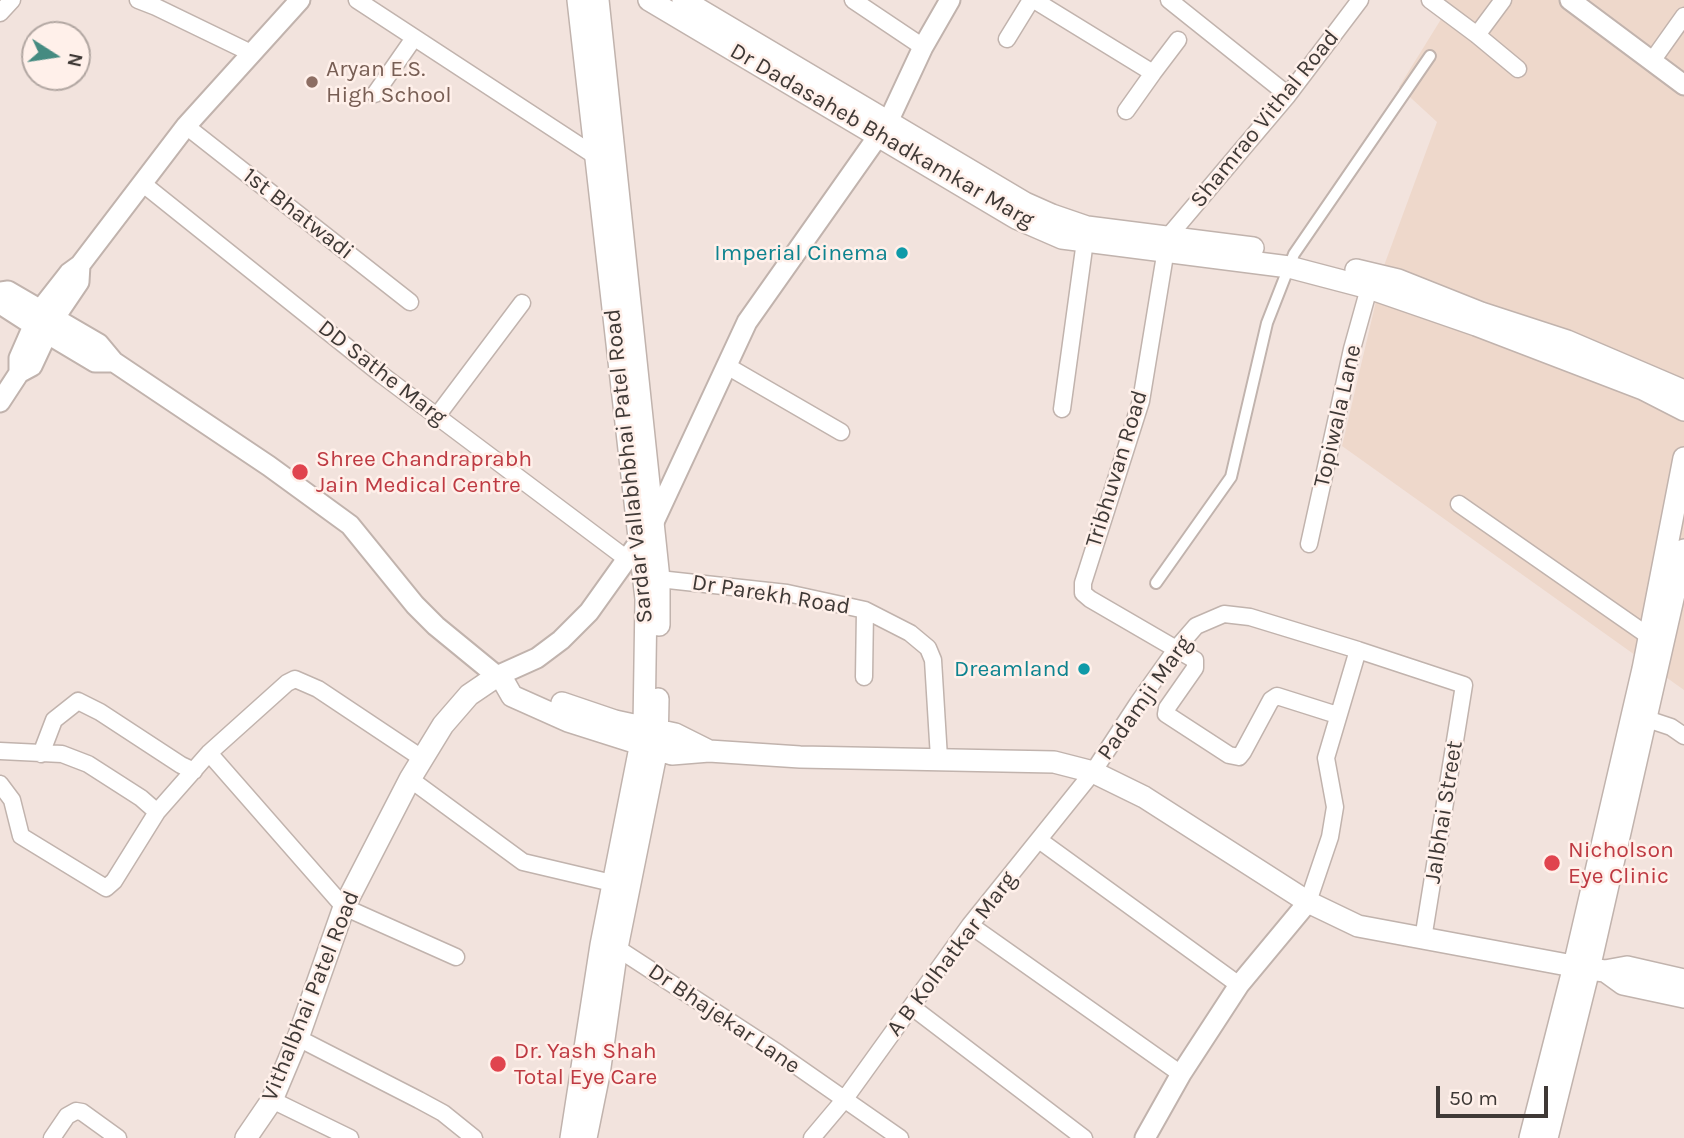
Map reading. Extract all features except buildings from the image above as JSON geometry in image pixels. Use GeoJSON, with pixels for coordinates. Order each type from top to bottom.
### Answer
{"type":"FeatureCollection","features":[{"type":"Feature","properties":{"kind":"main road","name":"Sardar Vallabhbhai Patel Road"},"geometry":{"type":"LineString","coordinates":[[578,0],[646,599],[650,738],[612,883],[599,1074],[586,1138]]}},
{"type":"Feature","properties":{"kind":"main road","name":"Dr Dadasaheb Bhadkamkar Marg"},"geometry":{"type":"LineString","coordinates":[[649,0],[1025,203],[1087,227],[1167,245]]}},
{"type":"Feature","properties":{"kind":"main road","name":"Dr Dadasaheb Bhadkamkar Marg"},"geometry":{"type":"LineString","coordinates":[[683,0],[884,129],[1016,218],[1062,238],[1167,245],[1292,260],[1398,280],[1481,313],[1567,341],[1684,391]]}},
{"type":"Feature","properties":{"kind":"main road","name":"Sardar Vallabhbhai Patel Road"},"geometry":{"type":"LineString","coordinates":[[571,1138],[650,738],[659,579],[602,4]]}},
{"type":"Feature","properties":{"kind":"main road","name":"Dr Dadasaheb Bhadkamkar Marg"},"geometry":{"type":"LineString","coordinates":[[1292,260],[1540,349],[1643,390],[1684,410]]}},
{"type":"Feature","properties":{"kind":"main road"},"geometry":{"type":"LineString","coordinates":[[1530,1138],[1589,969],[1684,458]]}},
{"type":"Feature","properties":{"kind":"main road"},"geometry":{"type":"LineString","coordinates":[[1547,1138],[1589,969],[1684,550]]}},
{"type":"Feature","properties":{"kind":"main road"},"geometry":{"type":"LineString","coordinates":[[501,679],[519,685],[570,714],[650,738],[672,754],[709,751],[800,757],[1054,762],[1093,772],[1144,797],[1308,902],[1357,926],[1589,969],[1626,967],[1684,980]]}},
{"type":"Feature","properties":{"kind":"main road","name":"Vithalbhai Patel Road"},"geometry":{"type":"LineString","coordinates":[[246,1138],[272,1100],[298,1038],[344,907],[410,779],[443,725],[469,695],[501,679]]}},
{"type":"Feature","properties":{"kind":"main road"},"geometry":{"type":"LineString","coordinates":[[1589,969],[1623,984],[1684,997]]}},
{"type":"Feature","properties":{"kind":"street"},"geometry":{"type":"LineString","coordinates":[[0,12],[12,0]]}},
{"type":"Feature","properties":{"kind":"street"},"geometry":{"type":"LineString","coordinates":[[138,0],[156,6],[251,53]]}},
{"type":"Feature","properties":{"kind":"street"},"geometry":{"type":"LineString","coordinates":[[0,402],[19,373],[32,366],[44,322],[79,282],[80,265],[186,126],[300,0]]}},
{"type":"Feature","properties":{"kind":"street"},"geometry":{"type":"LineString","coordinates":[[357,0],[597,157]]}},
{"type":"Feature","properties":{"kind":"street"},"geometry":{"type":"LineString","coordinates":[[853,0],[923,47]]}},
{"type":"Feature","properties":{"kind":"street"},"geometry":{"type":"LineString","coordinates":[[653,524],[747,322],[884,129],[923,47],[950,0]]}},
{"type":"Feature","properties":{"kind":"street"},"geometry":{"type":"LineString","coordinates":[[1007,39],[1033,0],[1153,73]]}},
{"type":"Feature","properties":{"kind":"street"},"geometry":{"type":"LineString","coordinates":[[1169,0],[1288,95]]}},
{"type":"Feature","properties":{"kind":"street","name":"Shamrao Vithal Road"},"geometry":{"type":"LineString","coordinates":[[1167,245],[1288,95],[1360,0]]}},
{"type":"Feature","properties":{"kind":"street"},"geometry":{"type":"LineString","coordinates":[[1430,0],[1518,69]]}},
{"type":"Feature","properties":{"kind":"street"},"geometry":{"type":"LineString","coordinates":[[1477,35],[1503,0]]}},
{"type":"Feature","properties":{"kind":"street"},"geometry":{"type":"LineString","coordinates":[[1570,0],[1684,85]]}},
{"type":"Feature","properties":{"kind":"street"},"geometry":{"type":"LineString","coordinates":[[1652,61],[1684,16]]}},
{"type":"Feature","properties":{"kind":"street"},"geometry":{"type":"LineString","coordinates":[[375,94],[414,38]]}},
{"type":"Feature","properties":{"kind":"street"},"geometry":{"type":"LineString","coordinates":[[1126,110],[1178,40]]}},
{"type":"Feature","properties":{"kind":"street"},"geometry":{"type":"LineString","coordinates":[[1156,583],[1231,477],[1267,323],[1292,260],[1430,56]]}},
{"type":"Feature","properties":{"kind":"street","name":"1st Bhatwadi"},"geometry":{"type":"LineString","coordinates":[[186,126],[410,302]]}},
{"type":"Feature","properties":{"kind":"street","name":"DD Sathe Marg"},"geometry":{"type":"LineString","coordinates":[[142,183],[382,375],[626,559]]}},
{"type":"Feature","properties":{"kind":"street"},"geometry":{"type":"LineString","coordinates":[[1062,409],[1086,241]]}},
{"type":"Feature","properties":{"kind":"street","name":"Tribhuvan Road"},"geometry":{"type":"LineString","coordinates":[[1167,245],[1141,401],[1083,583],[1083,593],[1177,648]]}},
{"type":"Feature","properties":{"kind":"street","name":"Topiwala Lane"},"geometry":{"type":"LineString","coordinates":[[1309,544],[1352,349],[1369,288]]}},
{"type":"Feature","properties":{"kind":"street"},"geometry":{"type":"LineString","coordinates":[[0,292],[8,291],[44,322]]}},
{"type":"Feature","properties":{"kind":"street"},"geometry":{"type":"LineString","coordinates":[[0,301],[2,305],[99,344],[114,362],[269,466],[350,525],[415,606],[501,679]]}},
{"type":"Feature","properties":{"kind":"street"},"geometry":{"type":"LineString","coordinates":[[437,416],[522,303]]}},
{"type":"Feature","properties":{"kind":"street"},"geometry":{"type":"LineString","coordinates":[[727,366],[841,432]]}},
{"type":"Feature","properties":{"kind":"street"},"geometry":{"type":"LineString","coordinates":[[1459,504],[1650,637]]}},
{"type":"Feature","properties":{"kind":"street","name":"Vithalbhai Patel Road"},"geometry":{"type":"LineString","coordinates":[[501,679],[561,640],[589,612],[639,542]]}},
{"type":"Feature","properties":{"kind":"street","name":"Dr Parekh Road"},"geometry":{"type":"LineString","coordinates":[[659,579],[787,593],[865,610],[910,633],[928,648],[933,660],[939,758]]}},
{"type":"Feature","properties":{"kind":"street"},"geometry":{"type":"LineString","coordinates":[[864,677],[865,610]]}},
{"type":"Feature","properties":{"kind":"street","name":"Padamji Marg"},"geometry":{"type":"LineString","coordinates":[[1093,772],[1177,648],[1196,626],[1224,614],[1250,617],[1464,685]]}},
{"type":"Feature","properties":{"kind":"street"},"geometry":{"type":"LineString","coordinates":[[1177,648],[1195,660],[1196,664],[1165,710],[1166,714],[1234,757],[1239,757],[1243,752],[1271,700],[1277,696],[1337,715]]}},
{"type":"Feature","properties":{"kind":"street"},"geometry":{"type":"LineString","coordinates":[[1145,1138],[1181,1074],[1239,985],[1308,902],[1329,837],[1335,807],[1326,758],[1358,650]]}},
{"type":"Feature","properties":{"kind":"street"},"geometry":{"type":"LineString","coordinates":[[0,784],[12,800],[21,835],[106,888],[114,881],[157,812],[209,753],[287,683],[295,679],[318,689],[423,759]]}},
{"type":"Feature","properties":{"kind":"street","name":"Jalbhai Street"},"geometry":{"type":"LineString","coordinates":[[1423,939],[1464,685]]}},
{"type":"Feature","properties":{"kind":"street"},"geometry":{"type":"LineString","coordinates":[[41,754],[54,720],[78,701],[194,771]]}},
{"type":"Feature","properties":{"kind":"street"},"geometry":{"type":"LineString","coordinates":[[1647,719],[1671,727],[1684,736]]}},
{"type":"Feature","properties":{"kind":"street"},"geometry":{"type":"LineString","coordinates":[[0,751],[62,754],[88,764],[141,798],[157,812]]}},
{"type":"Feature","properties":{"kind":"street"},"geometry":{"type":"LineString","coordinates":[[209,753],[344,907],[456,957]]}},
{"type":"Feature","properties":{"kind":"street","name":"A B Kolhatkar Marg"},"geometry":{"type":"LineString","coordinates":[[812,1138],[844,1100],[970,925],[1093,772]]}},
{"type":"Feature","properties":{"kind":"street"},"geometry":{"type":"LineString","coordinates":[[410,779],[523,862],[612,883]]}},
{"type":"Feature","properties":{"kind":"street"},"geometry":{"type":"LineString","coordinates":[[1039,839],[1239,985]]}},
{"type":"Feature","properties":{"kind":"street"},"geometry":{"type":"LineString","coordinates":[[970,925],[1181,1074]]}},
{"type":"Feature","properties":{"kind":"street","name":"Dr Bhajekar Lane"},"geometry":{"type":"LineString","coordinates":[[609,946],[900,1138]]}},
{"type":"Feature","properties":{"kind":"street"},"geometry":{"type":"LineString","coordinates":[[912,1007],[1084,1138]]}},
{"type":"Feature","properties":{"kind":"street"},"geometry":{"type":"LineString","coordinates":[[298,1038],[443,1113],[474,1138]]}},
{"type":"Feature","properties":{"kind":"street"},"geometry":{"type":"LineString","coordinates":[[272,1100],[350,1138]]}},
{"type":"Feature","properties":{"kind":"street"},"geometry":{"type":"LineString","coordinates":[[52,1138],[67,1116],[76,1111],[82,1112],[118,1138]]}},
{"type":"Feature","properties":{"kind":"shaded area"},"geometry":{"type":"Polygon","coordinates":[[[1430,0],[1684,0],[1684,690],[1342,446],[1385,263],[1437,122],[1399,87],[1443,16],[1430,0]]]}},
{"type":"Feature","properties":{"kind":"place","name":"Aryan E.S. High School"},"geometry":{"type":"Point","coordinates":[312,82]}},
{"type":"Feature","properties":{"kind":"place","name":"Imperial Cinema"},"geometry":{"type":"Point","coordinates":[902,253]}},
{"type":"Feature","properties":{"kind":"place","name":"Shree Chandraprabh Jain Medical Centre"},"geometry":{"type":"Point","coordinates":[300,472]}},
{"type":"Feature","properties":{"kind":"place","name":"Dreamland"},"geometry":{"type":"Point","coordinates":[1084,669]}},
{"type":"Feature","properties":{"kind":"place","name":"Nicholson Eye Clinic"},"geometry":{"type":"Point","coordinates":[1552,863]}},
{"type":"Feature","properties":{"kind":"place","name":"Dr. Yash Shah Total Eye Care"},"geometry":{"type":"Point","coordinates":[498,1064]}}]}
